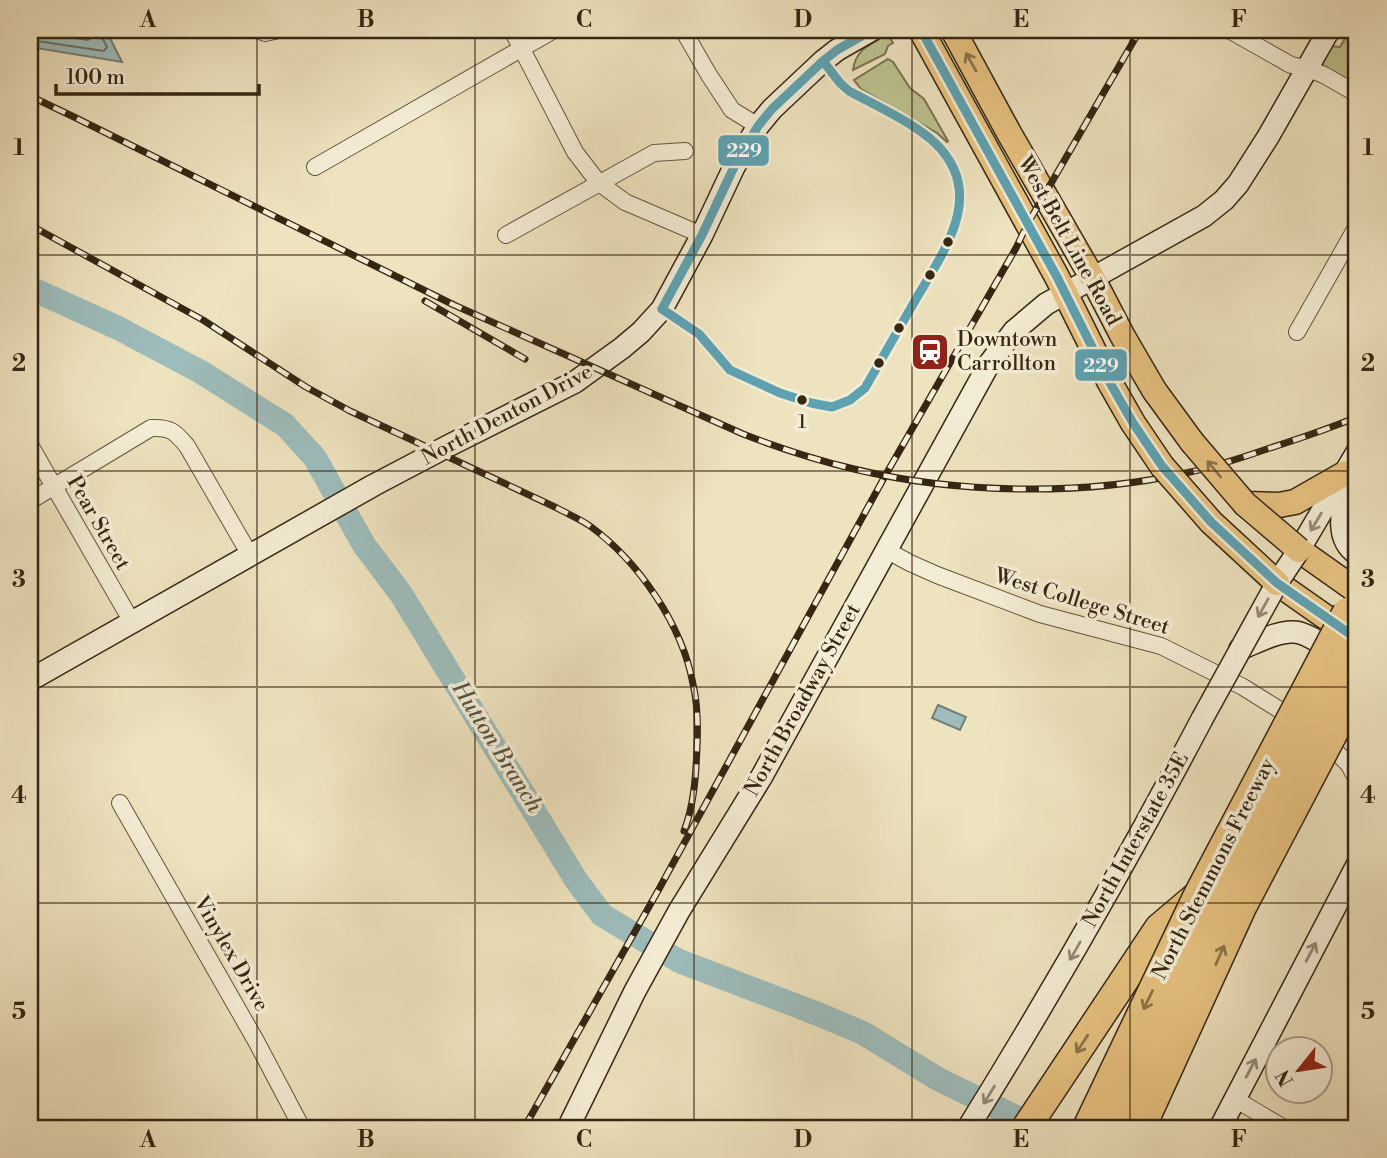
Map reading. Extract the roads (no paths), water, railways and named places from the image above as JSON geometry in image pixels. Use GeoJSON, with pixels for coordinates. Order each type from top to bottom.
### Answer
{"type":"FeatureCollection","features":[{"type":"Feature","properties":{"kind":"highway","name":"North Stemmons Freeway"},"geometry":{"type":"LineString","coordinates":[[1087,1128],[1198,895],[1355,615]]}},
{"type":"Feature","properties":{"kind":"highway"},"geometry":{"type":"LineString","coordinates":[[1112,1128],[1329,686],[1355,615]]}},
{"type":"Feature","properties":{"kind":"highway","name":"North Stemmons Freeway"},"geometry":{"type":"LineString","coordinates":[[1141,1128],[1242,907],[1357,688]]}},
{"type":"Feature","properties":{"kind":"highway"},"geometry":{"type":"LineString","coordinates":[[1026,1128],[1158,928],[1198,895]]}},
{"type":"Feature","properties":{"kind":"main road","name":"West Belt Line Road"},"geometry":{"type":"LineString","coordinates":[[921,30],[1126,410],[1162,466],[1230,541],[1277,583],[1355,615]]}},
{"type":"Feature","properties":{"kind":"main road","name":"West Belt Line Road"},"geometry":{"type":"LineString","coordinates":[[953,30],[1154,390],[1208,462],[1245,504],[1299,550],[1355,615]]}},
{"type":"Feature","properties":{"kind":"main road"},"geometry":{"type":"LineString","coordinates":[[1245,504],[1279,505],[1295,502],[1352,462]]}},
{"type":"Feature","properties":{"kind":"street"},"geometry":{"type":"LineString","coordinates":[[512,30],[575,152],[598,182],[625,202],[702,235]]}},
{"type":"Feature","properties":{"kind":"street"},"geometry":{"type":"LineString","coordinates":[[315,167],[554,30]]}},
{"type":"Feature","properties":{"kind":"street"},"geometry":{"type":"LineString","coordinates":[[683,30],[733,110],[758,126]]}},
{"type":"Feature","properties":{"kind":"street","name":"North Denton Drive"},"geometry":{"type":"LineString","coordinates":[[30,680],[374,485],[575,382],[595,369],[641,332],[662,309],[702,235],[734,167],[758,126],[772,109],[823,61],[872,30]]}},
{"type":"Feature","properties":{"kind":"street"},"geometry":{"type":"LineString","coordinates":[[1228,30],[1291,65],[1324,75],[1357,93]]}},
{"type":"Feature","properties":{"kind":"street","name":"North Broadway Street"},"geometry":{"type":"LineString","coordinates":[[568,1128],[635,991],[679,911],[762,776],[989,364],[1014,331],[1046,304],[1205,216],[1224,200],[1238,184],[1268,137],[1328,30]]}},
{"type":"Feature","properties":{"kind":"street"},"geometry":{"type":"LineString","coordinates":[[506,235],[654,152],[685,151]]}},
{"type":"Feature","properties":{"kind":"street"},"geometry":{"type":"LineString","coordinates":[[1297,332],[1357,226]]}},
{"type":"Feature","properties":{"kind":"street"},"geometry":{"type":"LineString","coordinates":[[30,501],[151,428],[166,428],[176,433],[187,446],[250,555]]}},
{"type":"Feature","properties":{"kind":"street","name":"Pear Street"},"geometry":{"type":"LineString","coordinates":[[30,445],[132,622]]}},
{"type":"Feature","properties":{"kind":"street"},"geometry":{"type":"LineString","coordinates":[[1352,462],[1342,522],[1346,544],[1357,554]]}},
{"type":"Feature","properties":{"kind":"street","name":"North Interstate 35E"},"geometry":{"type":"LineString","coordinates":[[968,1128],[1116,880],[1277,583],[1352,462]]}},
{"type":"Feature","properties":{"kind":"street","name":"West College Street"},"geometry":{"type":"LineString","coordinates":[[886,550],[937,575],[1040,614],[1161,646],[1243,687],[1328,741],[1349,765],[1357,780]]}},
{"type":"Feature","properties":{"kind":"street"},"geometry":{"type":"LineString","coordinates":[[1240,649],[1274,636],[1297,632],[1357,669]]}},
{"type":"Feature","properties":{"kind":"street","name":"Vinylex Drive"},"geometry":{"type":"LineString","coordinates":[[120,803],[256,1041],[302,1128]]}},
{"type":"Feature","properties":{"kind":"street"},"geometry":{"type":"LineString","coordinates":[[1220,1128],[1357,865]]}},
{"type":"Feature","properties":{"kind":"street"},"geometry":{"type":"LineString","coordinates":[[1235,1099],[1284,1128]]}},
{"type":"Feature","properties":{"kind":"water"},"geometry":{"type":"Polygon","coordinates":[[[30,30],[106,30],[122,62],[30,47],[30,30]]]}},
{"type":"Feature","properties":{"kind":"water"},"geometry":{"type":"Polygon","coordinates":[[[938,705],[966,717],[960,730],[932,718],[938,705]]]}},
{"type":"Feature","properties":{"kind":"waterway","name":"Hutton Branch"},"geometry":{"type":"LineString","coordinates":[[30,288],[118,328],[201,372],[285,425],[315,458],[364,545],[401,594],[576,880],[602,915],[679,961],[863,1033],[938,1079],[1022,1120],[1028,1128]]}},
{"type":"Feature","properties":{"kind":"railway"},"geometry":{"type":"LineString","coordinates":[[524,1128],[659,889],[885,476],[1140,30]]}},
{"type":"Feature","properties":{"kind":"railway"},"geometry":{"type":"LineString","coordinates":[[30,96],[454,305],[743,434],[854,469],[894,477],[977,487],[1020,489],[1105,486],[1207,468],[1357,417]]}},
{"type":"Feature","properties":{"kind":"railway"},"geometry":{"type":"LineString","coordinates":[[30,225],[203,320],[306,387],[350,411],[557,508],[586,523],[608,540],[641,576],[655,596],[679,639],[687,661],[696,700],[698,731],[694,790],[684,831]]}},
{"type":"Feature","properties":{"kind":"railway"},"geometry":{"type":"LineString","coordinates":[[425,301],[525,359]]}},
{"type":"Feature","properties":{"kind":"place","name":"Downtown Carrollton"},"geometry":{"type":"Point","coordinates":[930,352]}},
{"type":"Feature","properties":{"kind":"place","name":"1"},"geometry":{"type":"Point","coordinates":[802,400]}}]}
